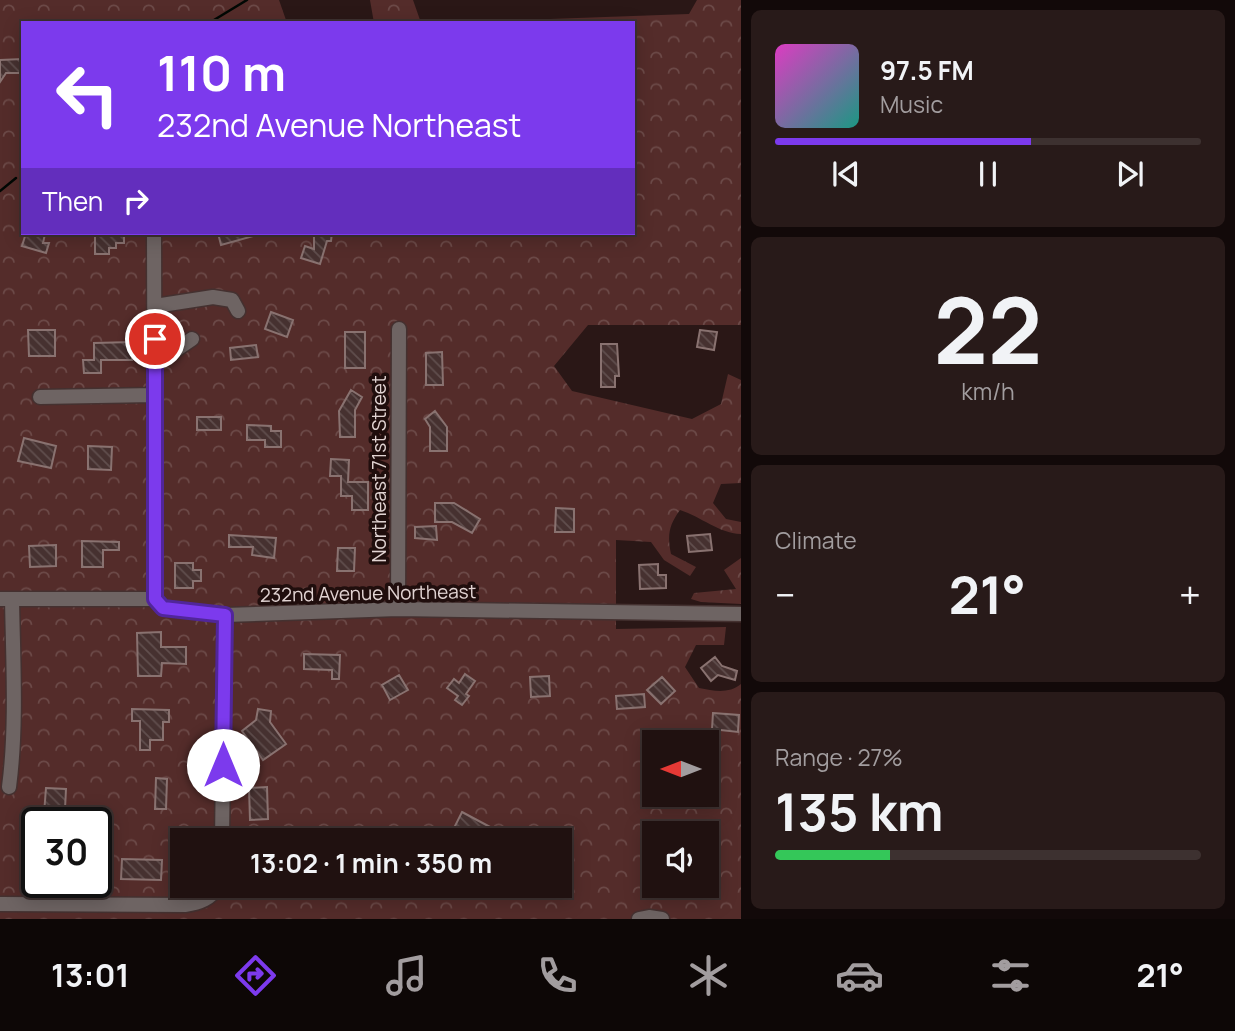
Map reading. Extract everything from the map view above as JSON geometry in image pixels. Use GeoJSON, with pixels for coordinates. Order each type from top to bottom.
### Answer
{"type":"FeatureCollection","features":[{"type":"Feature","properties":{"kind":"street"},"geometry":{"type":"LineString","coordinates":[[154,235],[155,599]]}},
{"type":"Feature","properties":{"kind":"street"},"geometry":{"type":"LineString","coordinates":[[155,306],[213,297],[232,300],[238,311]]}},
{"type":"Feature","properties":{"kind":"street","name":"Northeast 71st Street"},"geometry":{"type":"LineString","coordinates":[[398,609],[399,329]]}},
{"type":"Feature","properties":{"kind":"street"},"geometry":{"type":"LineString","coordinates":[[155,364],[192,339]]}},
{"type":"Feature","properties":{"kind":"street"},"geometry":{"type":"LineString","coordinates":[[40,397],[154,395]]}},
{"type":"Feature","properties":{"kind":"street"},"geometry":{"type":"LineString","coordinates":[[6,599],[13,702],[9,788]]}},
{"type":"Feature","properties":{"kind":"street","name":"232nd Avenue Northeast"},"geometry":{"type":"LineString","coordinates":[[6,599],[155,599],[163,608],[225,615],[398,609],[741,614]]}},
{"type":"Feature","properties":{"kind":"street"},"geometry":{"type":"LineString","coordinates":[[222,828],[225,615]]}},
{"type":"Feature","properties":{"kind":"street"},"geometry":{"type":"LineString","coordinates":[[0,904],[21,912],[113,912],[185,905],[207,898]]}},
{"type":"Feature","properties":{"kind":"street"},"geometry":{"type":"LineString","coordinates":[[639,919],[662,919]]}},
{"type":"Feature","properties":{"kind":"green space"},"geometry":{"type":"Polygon","coordinates":[[[0,0],[279,0],[286,21],[21,21],[21,235],[635,235],[635,21],[495,21],[689,14],[697,0],[741,0],[741,325],[588,325],[554,366],[572,391],[692,419],[721,404],[728,374],[741,380],[741,483],[721,484],[713,503],[726,519],[741,522],[741,534],[717,528],[680,510],[670,530],[671,554],[696,567],[690,576],[664,560],[651,542],[616,540],[616,629],[726,627],[724,645],[696,645],[685,667],[699,688],[716,691],[741,684],[741,919],[0,919],[0,0]]]}},
{"type":"Feature","properties":{"kind":"green space"},"geometry":{"type":"Polygon","coordinates":[[[370,0],[413,0],[420,20],[495,21],[374,21],[370,0]]]}},
{"type":"Feature","properties":{"kind":"green space"},"geometry":{"type":"Polygon","coordinates":[[[741,558],[741,604],[691,599],[694,593],[736,589],[724,570],[741,558]]]}},
{"type":"Feature","properties":{"kind":"building"},"geometry":{"type":"Polygon","coordinates":[[[21,59],[21,73],[6,73],[0,82],[0,60],[21,59]]]}},
{"type":"Feature","properties":{"kind":"building"},"geometry":{"type":"Polygon","coordinates":[[[25,235],[45,235],[43,243],[49,243],[46,253],[22,246],[25,235]]]}},
{"type":"Feature","properties":{"kind":"building"},"geometry":{"type":"Polygon","coordinates":[[[95,235],[124,235],[124,243],[116,243],[116,248],[109,248],[109,254],[95,254],[95,235]]]}},
{"type":"Feature","properties":{"kind":"building"},"geometry":{"type":"Polygon","coordinates":[[[218,235],[257,235],[221,245],[218,235]]]}},
{"type":"Feature","properties":{"kind":"building"},"geometry":{"type":"Polygon","coordinates":[[[314,235],[332,235],[331,241],[327,241],[320,264],[301,258],[305,246],[314,249],[314,235]]]}},
{"type":"Feature","properties":{"kind":"building"},"geometry":{"type":"Polygon","coordinates":[[[271,312],[293,320],[287,337],[265,329],[271,312]]]}},
{"type":"Feature","properties":{"kind":"building"},"geometry":{"type":"Polygon","coordinates":[[[28,330],[55,330],[55,356],[29,356],[28,330]]]}},
{"type":"Feature","properties":{"kind":"building"},"geometry":{"type":"Polygon","coordinates":[[[700,330],[717,332],[714,350],[697,347],[700,330]]]}},
{"type":"Feature","properties":{"kind":"building"},"geometry":{"type":"Polygon","coordinates":[[[345,332],[365,332],[365,368],[345,368],[345,332]]]}},
{"type":"Feature","properties":{"kind":"building"},"geometry":{"type":"Polygon","coordinates":[[[132,342],[132,360],[101,360],[101,373],[84,373],[83,360],[94,360],[94,343],[132,342]]]}},
{"type":"Feature","properties":{"kind":"building"},"geometry":{"type":"Polygon","coordinates":[[[601,344],[617,344],[619,376],[615,376],[615,387],[601,387],[601,344]]]}},
{"type":"Feature","properties":{"kind":"building"},"geometry":{"type":"Polygon","coordinates":[[[256,345],[258,357],[231,360],[230,348],[256,345]]]}},
{"type":"Feature","properties":{"kind":"building"},"geometry":{"type":"Polygon","coordinates":[[[442,352],[443,385],[426,385],[426,353],[442,352]]]}},
{"type":"Feature","properties":{"kind":"building"},"geometry":{"type":"Polygon","coordinates":[[[351,390],[362,397],[355,410],[355,437],[340,437],[339,411],[351,390]]]}},
{"type":"Feature","properties":{"kind":"building"},"geometry":{"type":"Polygon","coordinates":[[[435,411],[447,427],[447,451],[430,451],[430,427],[425,419],[435,411]]]}},
{"type":"Feature","properties":{"kind":"building"},"geometry":{"type":"Polygon","coordinates":[[[197,417],[221,417],[221,430],[197,430],[197,417]]]}},
{"type":"Feature","properties":{"kind":"building"},"geometry":{"type":"Polygon","coordinates":[[[247,425],[271,426],[271,431],[281,431],[281,447],[265,447],[265,440],[247,440],[247,425]]]}},
{"type":"Feature","properties":{"kind":"building"},"geometry":{"type":"Polygon","coordinates":[[[24,438],[56,446],[51,468],[18,461],[24,438]]]}},
{"type":"Feature","properties":{"kind":"building"},"geometry":{"type":"Polygon","coordinates":[[[88,446],[112,447],[111,470],[88,469],[88,446]]]}},
{"type":"Feature","properties":{"kind":"building"},"geometry":{"type":"Polygon","coordinates":[[[331,459],[349,460],[348,482],[368,482],[368,510],[352,510],[352,496],[341,496],[341,476],[330,476],[331,459]]]}},
{"type":"Feature","properties":{"kind":"building"},"geometry":{"type":"Polygon","coordinates":[[[435,503],[454,503],[480,519],[472,533],[452,522],[435,522],[435,503]]]}},
{"type":"Feature","properties":{"kind":"building"},"geometry":{"type":"Polygon","coordinates":[[[556,508],[574,509],[574,532],[555,532],[556,508]]]}},
{"type":"Feature","properties":{"kind":"building"},"geometry":{"type":"Polygon","coordinates":[[[436,526],[437,540],[415,538],[415,527],[436,526]]]}},
{"type":"Feature","properties":{"kind":"building"},"geometry":{"type":"Polygon","coordinates":[[[710,534],[712,550],[689,552],[687,536],[710,534]]]}},
{"type":"Feature","properties":{"kind":"building"},"geometry":{"type":"Polygon","coordinates":[[[229,535],[276,538],[274,558],[252,555],[253,547],[229,547],[229,535]]]}},
{"type":"Feature","properties":{"kind":"building"},"geometry":{"type":"Polygon","coordinates":[[[82,541],[119,542],[119,550],[103,550],[103,567],[82,567],[82,541]]]}},
{"type":"Feature","properties":{"kind":"building"},"geometry":{"type":"Polygon","coordinates":[[[56,545],[56,566],[30,567],[29,546],[56,545]]]}},
{"type":"Feature","properties":{"kind":"building"},"geometry":{"type":"Polygon","coordinates":[[[338,548],[355,548],[354,571],[337,571],[338,548]]]}},
{"type":"Feature","properties":{"kind":"building"},"geometry":{"type":"Polygon","coordinates":[[[175,563],[193,563],[193,570],[201,570],[201,581],[193,581],[193,588],[175,588],[175,563]]]}},
{"type":"Feature","properties":{"kind":"building"},"geometry":{"type":"Polygon","coordinates":[[[658,564],[658,575],[666,575],[666,588],[640,589],[639,565],[658,564]]]}},
{"type":"Feature","properties":{"kind":"building"},"geometry":{"type":"Polygon","coordinates":[[[161,632],[161,647],[186,647],[186,664],[162,663],[161,676],[138,676],[137,633],[161,632]]]}},
{"type":"Feature","properties":{"kind":"building"},"geometry":{"type":"Polygon","coordinates":[[[304,654],[340,655],[339,679],[332,679],[332,670],[304,669],[304,654]]]}},
{"type":"Feature","properties":{"kind":"building"},"geometry":{"type":"Polygon","coordinates":[[[715,657],[722,666],[737,671],[735,680],[718,675],[711,681],[701,668],[715,657]]]}},
{"type":"Feature","properties":{"kind":"building"},"geometry":{"type":"Polygon","coordinates":[[[465,674],[475,681],[462,705],[455,700],[458,696],[447,688],[454,679],[459,683],[465,674]]]}},
{"type":"Feature","properties":{"kind":"building"},"geometry":{"type":"Polygon","coordinates":[[[399,675],[408,690],[390,700],[382,685],[399,675]]]}},
{"type":"Feature","properties":{"kind":"building"},"geometry":{"type":"Polygon","coordinates":[[[549,676],[550,696],[531,697],[530,677],[549,676]]]}},
{"type":"Feature","properties":{"kind":"building"},"geometry":{"type":"Polygon","coordinates":[[[662,677],[675,691],[661,704],[647,690],[662,677]]]}},
{"type":"Feature","properties":{"kind":"building"},"geometry":{"type":"Polygon","coordinates":[[[644,694],[645,707],[617,709],[616,696],[644,694]]]}},
{"type":"Feature","properties":{"kind":"building"},"geometry":{"type":"Polygon","coordinates":[[[132,709],[169,710],[169,722],[163,722],[163,740],[150,740],[150,750],[140,750],[140,721],[132,721],[132,709]]]}},
{"type":"Feature","properties":{"kind":"building"},"geometry":{"type":"Polygon","coordinates":[[[258,709],[271,711],[270,722],[286,744],[263,760],[242,731],[256,720],[258,709]]]}},
{"type":"Feature","properties":{"kind":"building"},"geometry":{"type":"Polygon","coordinates":[[[713,713],[739,715],[738,732],[712,729],[713,713]]]}},
{"type":"Feature","properties":{"kind":"building"},"geometry":{"type":"Polygon","coordinates":[[[156,778],[167,779],[166,809],[155,809],[156,778]]]}},
{"type":"Feature","properties":{"kind":"building"},"geometry":{"type":"Polygon","coordinates":[[[267,787],[268,819],[250,820],[249,788],[267,787]]]}},
{"type":"Feature","properties":{"kind":"building"},"geometry":{"type":"Polygon","coordinates":[[[46,788],[66,789],[65,807],[45,807],[46,788]]]}},
{"type":"Feature","properties":{"kind":"building"},"geometry":{"type":"Polygon","coordinates":[[[462,812],[492,828],[454,828],[462,812]]]}},
{"type":"Feature","properties":{"kind":"building"},"geometry":{"type":"Polygon","coordinates":[[[122,859],[162,860],[161,880],[121,879],[122,859]]]}},
{"type":"Feature","properties":{"kind":"waterway"},"geometry":{"type":"LineString","coordinates":[[212,21],[247,0]]}},
{"type":"Feature","properties":{"kind":"waterway"},"geometry":{"type":"LineString","coordinates":[[0,191],[16,178]]}},
{"type":"Feature","properties":{"kind":"route"},"geometry":{"type":"LineString","coordinates":[[155,339],[155,599],[163,608],[225,615],[223,765]]}}]}
